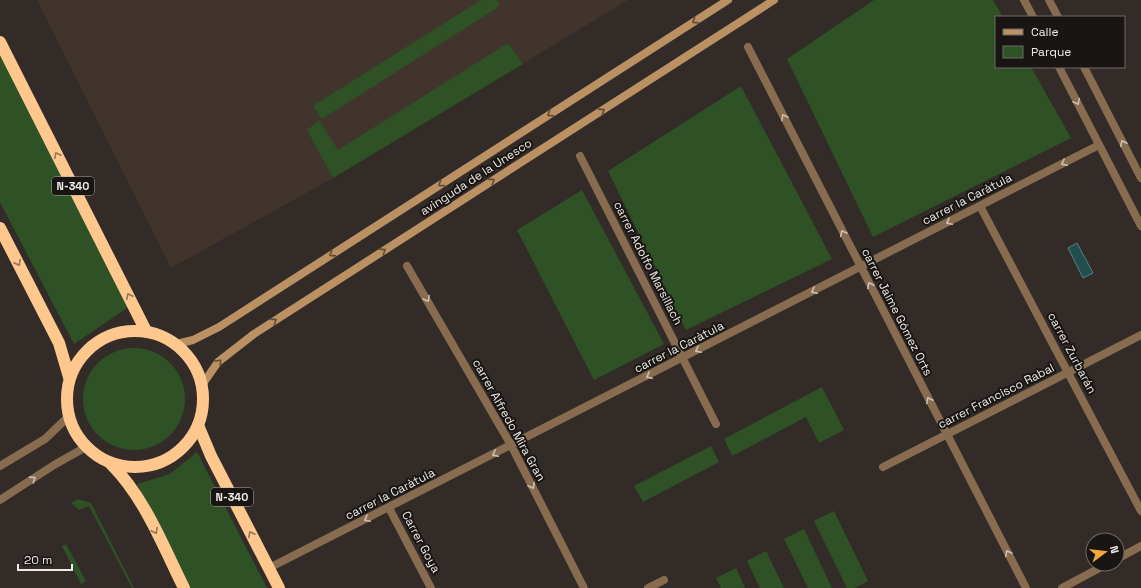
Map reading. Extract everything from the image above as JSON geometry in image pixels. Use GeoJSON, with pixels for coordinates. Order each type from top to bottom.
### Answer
{"type":"FeatureCollection","features":[{"type":"Feature","properties":{"kind":"highway","name":"N-340"},"geometry":{"type":"LineString","coordinates":[[0,42],[146,331]]}},
{"type":"Feature","properties":{"kind":"highway"},"geometry":{"type":"LineString","coordinates":[[0,228],[59,343],[69,377]]}},
{"type":"Feature","properties":{"kind":"highway"},"geometry":{"type":"LineString","coordinates":[[126,331],[146,331],[162,336],[176,344],[188,356],[202,385],[202,405],[198,425],[191,438],[182,449],[170,458],[156,464],[141,467],[126,467],[97,457],[86,447],[75,433],[68,417],[66,404],[69,377],[78,360],[91,346],[107,336],[126,331]]}},
{"type":"Feature","properties":{"kind":"highway","name":"N-340"},"geometry":{"type":"LineString","coordinates":[[198,425],[211,456],[279,588]]}},
{"type":"Feature","properties":{"kind":"highway"},"geometry":{"type":"LineString","coordinates":[[111,463],[127,479],[138,496],[184,588]]}},
{"type":"Feature","properties":{"kind":"main road","name":"avinguda de la Unesco"},"geometry":{"type":"LineString","coordinates":[[176,344],[193,340],[215,329],[728,0]]}},
{"type":"Feature","properties":{"kind":"main road","name":"avinguda de la Unesco"},"geometry":{"type":"LineString","coordinates":[[202,385],[218,362],[254,334],[774,0]]}},
{"type":"Feature","properties":{"kind":"street"},"geometry":{"type":"LineString","coordinates":[[1024,0],[1032,16]]}},
{"type":"Feature","properties":{"kind":"street"},"geometry":{"type":"LineString","coordinates":[[1049,0],[1057,16]]}},
{"type":"Feature","properties":{"kind":"street","name":"carrer Jaime Gómez Orts"},"geometry":{"type":"LineString","coordinates":[[748,47],[1026,588]]}},
{"type":"Feature","properties":{"kind":"street"},"geometry":{"type":"LineString","coordinates":[[1059,68],[1141,226]]}},
{"type":"Feature","properties":{"kind":"street"},"geometry":{"type":"LineString","coordinates":[[1085,68],[1141,178]]}},
{"type":"Feature","properties":{"kind":"street","name":"carrer la Caràtula"},"geometry":{"type":"LineString","coordinates":[[269,568],[512,446],[1099,145]]}},
{"type":"Feature","properties":{"kind":"street","name":"carrer Adolfo Marsillach"},"geometry":{"type":"LineString","coordinates":[[580,156],[716,424]]}},
{"type":"Feature","properties":{"kind":"street","name":"carrer Zurbarán"},"geometry":{"type":"LineString","coordinates":[[980,206],[1069,372],[1141,511]]}},
{"type":"Feature","properties":{"kind":"street","name":"carrer Alfredo Mira Gran"},"geometry":{"type":"LineString","coordinates":[[408,266],[512,446],[584,588]]}},
{"type":"Feature","properties":{"kind":"street","name":"carrer Francisco Rabal"},"geometry":{"type":"LineString","coordinates":[[883,467],[1141,335]]}},
{"type":"Feature","properties":{"kind":"street"},"geometry":{"type":"LineString","coordinates":[[0,466],[44,439],[68,417]]}},
{"type":"Feature","properties":{"kind":"street"},"geometry":{"type":"LineString","coordinates":[[0,500],[54,465],[86,447]]}},
{"type":"Feature","properties":{"kind":"street","name":"Carrer Goya"},"geometry":{"type":"LineString","coordinates":[[389,508],[431,588]]}},
{"type":"Feature","properties":{"kind":"street"},"geometry":{"type":"LineString","coordinates":[[1125,555],[1141,546]]}},
{"type":"Feature","properties":{"kind":"street"},"geometry":{"type":"LineString","coordinates":[[1062,588],[1092,572]]}},
{"type":"Feature","properties":{"kind":"street"},"geometry":{"type":"LineString","coordinates":[[648,588],[664,580]]}},
{"type":"Feature","properties":{"kind":"shaded area"},"geometry":{"type":"Polygon","coordinates":[[[37,0],[628,0],[333,178],[171,268],[37,0]]]}},
{"type":"Feature","properties":{"kind":"green space"},"geometry":{"type":"Polygon","coordinates":[[[481,0],[497,0],[500,6],[322,119],[313,106],[481,0]]]}},
{"type":"Feature","properties":{"kind":"green space"},"geometry":{"type":"Polygon","coordinates":[[[874,0],[993,0],[1002,16],[995,16],[995,68],[1032,68],[1071,138],[873,237],[787,59],[874,0]]]}},
{"type":"Feature","properties":{"kind":"green space"},"geometry":{"type":"Polygon","coordinates":[[[508,43],[523,64],[333,178],[307,130],[319,120],[338,150],[508,43]]]}},
{"type":"Feature","properties":{"kind":"green space"},"geometry":{"type":"Polygon","coordinates":[[[0,47],[133,304],[74,344],[0,202],[0,47]]]}},
{"type":"Feature","properties":{"kind":"green space"},"geometry":{"type":"Polygon","coordinates":[[[741,86],[832,259],[686,330],[608,171],[741,86]]]}},
{"type":"Feature","properties":{"kind":"green space"},"geometry":{"type":"Polygon","coordinates":[[[582,190],[664,344],[594,380],[517,230],[582,190]]]}},
{"type":"Feature","properties":{"kind":"green space"},"geometry":{"type":"Polygon","coordinates":[[[134,348],[153,352],[170,363],[181,380],[185,399],[181,418],[170,435],[153,446],[134,450],[115,446],[98,435],[87,418],[83,399],[87,380],[98,363],[115,352],[134,348]]]}},
{"type":"Feature","properties":{"kind":"green space"},"geometry":{"type":"Polygon","coordinates":[[[822,387],[844,430],[819,443],[806,417],[732,456],[724,439],[822,387]]]}},
{"type":"Feature","properties":{"kind":"green space"},"geometry":{"type":"Polygon","coordinates":[[[711,446],[719,462],[643,502],[634,486],[711,446]]]}},
{"type":"Feature","properties":{"kind":"green space"},"geometry":{"type":"Polygon","coordinates":[[[197,452],[267,588],[190,588],[137,484],[170,474],[197,452]]]}},
{"type":"Feature","properties":{"kind":"green space"},"geometry":{"type":"Polygon","coordinates":[[[78,499],[91,503],[134,588],[132,588],[89,506],[79,510],[71,503],[78,499]]]}},
{"type":"Feature","properties":{"kind":"green space"},"geometry":{"type":"Polygon","coordinates":[[[834,511],[868,581],[855,588],[847,588],[814,521],[834,511]]]}},
{"type":"Feature","properties":{"kind":"green space"},"geometry":{"type":"Polygon","coordinates":[[[804,529],[832,588],[808,588],[784,539],[804,529]]]}},
{"type":"Feature","properties":{"kind":"green space"},"geometry":{"type":"Polygon","coordinates":[[[66,544],[86,581],[81,584],[62,546],[66,544]]]}},
{"type":"Feature","properties":{"kind":"green space"},"geometry":{"type":"Polygon","coordinates":[[[766,551],[784,588],[760,588],[747,561],[766,551]]]}},
{"type":"Feature","properties":{"kind":"green space"},"geometry":{"type":"Polygon","coordinates":[[[736,568],[745,588],[721,588],[716,578],[736,568]]]}},
{"type":"Feature","properties":{"kind":"water"},"geometry":{"type":"Polygon","coordinates":[[[1077,243],[1093,273],[1083,278],[1068,248],[1077,243]]]}}]}
